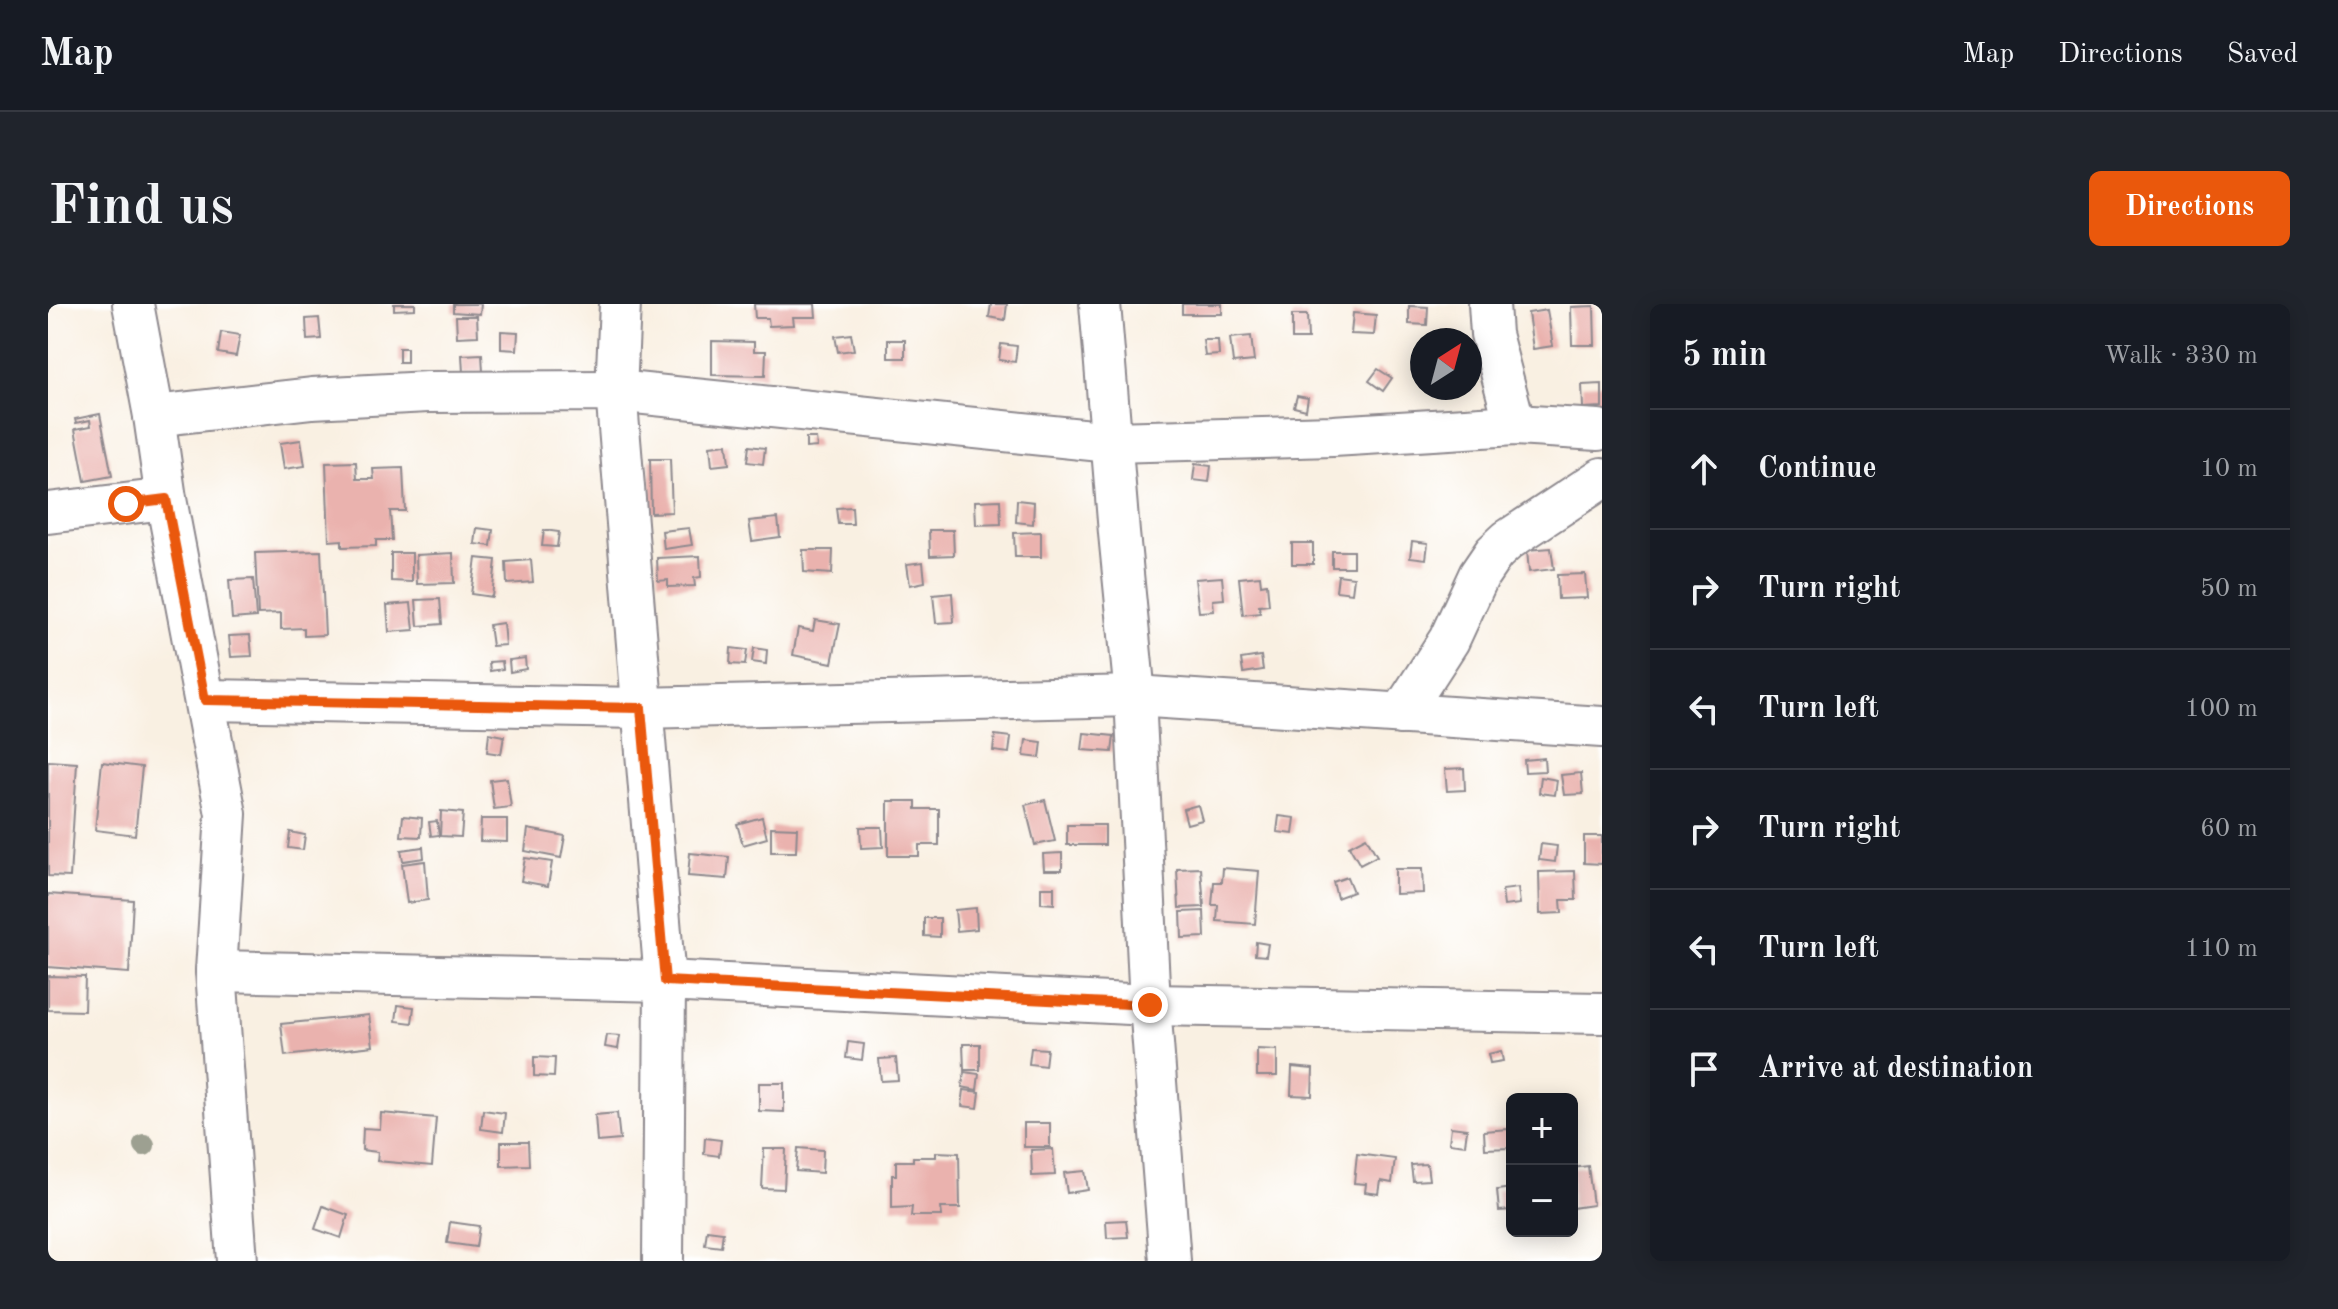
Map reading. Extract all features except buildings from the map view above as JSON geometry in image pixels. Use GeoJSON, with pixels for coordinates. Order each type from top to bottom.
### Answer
{"type":"FeatureCollection","features":[{"type":"Feature","properties":{"kind":"street"},"geometry":{"type":"LineString","coordinates":[[133,304],[166,499],[226,814],[216,971],[237,1261]]}},
{"type":"Feature","properties":{"kind":"street"},"geometry":{"type":"LineString","coordinates":[[1100,304],[1135,696],[1150,1005],[1170,1261]]}},
{"type":"Feature","properties":{"kind":"street"},"geometry":{"type":"LineString","coordinates":[[1489,304],[1491,334],[1515,425]]}},
{"type":"Feature","properties":{"kind":"street"},"geometry":{"type":"LineString","coordinates":[[618,308],[616,391],[665,981],[663,1261]]}},
{"type":"Feature","properties":{"kind":"street"},"geometry":{"type":"LineString","coordinates":[[154,416],[312,398],[428,392],[616,391],[1111,442],[1333,436],[1515,425],[1600,430],[1602,472]]}},
{"type":"Feature","properties":{"kind":"street"},"geometry":{"type":"LineString","coordinates":[[1401,714],[1449,640],[1479,575],[1494,553],[1508,540],[1602,478]]}},
{"type":"Feature","properties":{"kind":"street"},"geometry":{"type":"LineString","coordinates":[[48,513],[166,499]]}},
{"type":"Feature","properties":{"kind":"street"},"geometry":{"type":"LineString","coordinates":[[205,700],[641,708],[1135,696],[1602,727]]}},
{"type":"Feature","properties":{"kind":"street"},"geometry":{"type":"LineString","coordinates":[[216,971],[665,981],[1150,1005],[1602,1013]]}},
{"type":"Feature","properties":{"kind":"route"},"geometry":{"type":"LineString","coordinates":[[126,504],[166,499],[205,700],[641,708],[665,981],[1150,1005]]}}]}
